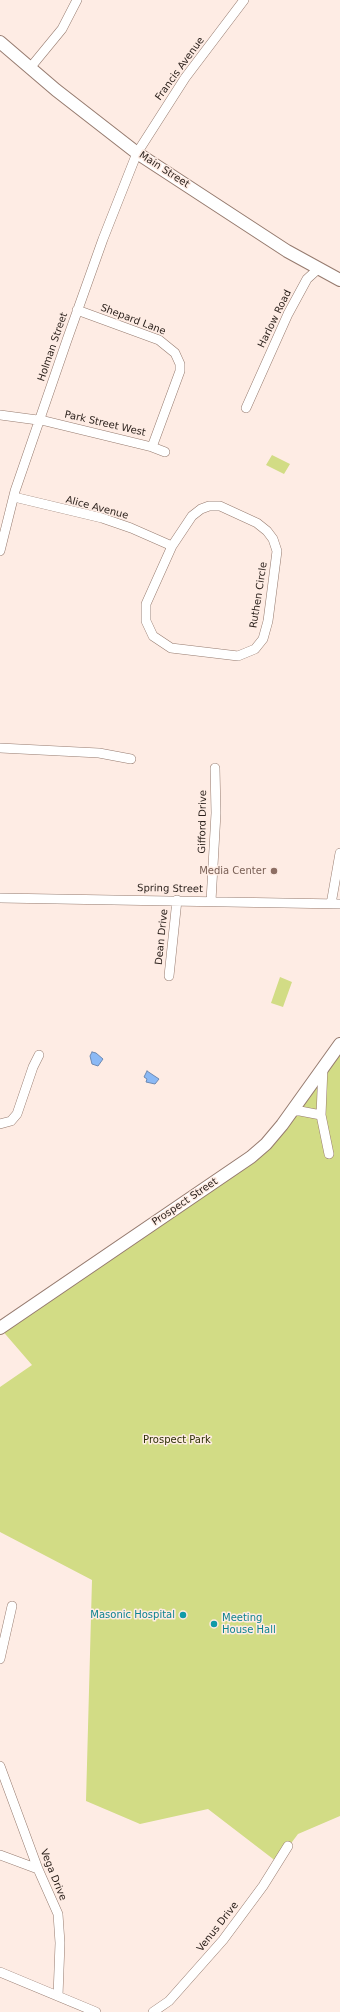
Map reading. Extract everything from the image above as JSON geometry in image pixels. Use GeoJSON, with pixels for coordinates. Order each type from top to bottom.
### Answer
{"type":"FeatureCollection","features":[{"type":"Feature","properties":{"kind":"street"},"geometry":{"type":"LineString","coordinates":[[30,68],[62,29],[77,0]]}},
{"type":"Feature","properties":{"kind":"street","name":"Francis Avenue"},"geometry":{"type":"LineString","coordinates":[[137,153],[185,78],[244,0]]}},
{"type":"Feature","properties":{"kind":"street","name":"Main Street"},"geometry":{"type":"LineString","coordinates":[[0,42],[30,68],[137,153],[287,251],[340,280]]}},
{"type":"Feature","properties":{"kind":"street","name":"Holman Street"},"geometry":{"type":"LineString","coordinates":[[0,551],[14,497],[77,310],[137,153]]}},
{"type":"Feature","properties":{"kind":"street","name":"Harlow Road"},"geometry":{"type":"LineString","coordinates":[[246,408],[288,314],[307,279],[318,269]]}},
{"type":"Feature","properties":{"kind":"street","name":"Shepard Lane"},"geometry":{"type":"LineString","coordinates":[[77,310],[159,340],[176,353],[180,364],[180,370],[152,447]]}},
{"type":"Feature","properties":{"kind":"street","name":"Park Street West"},"geometry":{"type":"LineString","coordinates":[[0,415],[40,420],[152,447],[165,452]]}},
{"type":"Feature","properties":{"kind":"street","name":"Alice Avenue"},"geometry":{"type":"LineString","coordinates":[[14,497],[102,518],[131,528],[172,546]]}},
{"type":"Feature","properties":{"kind":"street","name":"Ruthen Circle"},"geometry":{"type":"LineString","coordinates":[[209,506],[220,506],[257,523],[267,531],[273,539],[276,551],[268,621],[263,639],[255,649],[238,656],[181,650],[164,645],[153,636],[146,621],[146,604],[172,546],[192,516],[201,509],[209,506]]}},
{"type":"Feature","properties":{"kind":"street"},"geometry":{"type":"LineString","coordinates":[[0,748],[99,754],[130,759]]}},
{"type":"Feature","properties":{"kind":"street","name":"Gifford Drive"},"geometry":{"type":"LineString","coordinates":[[211,901],[216,813],[215,768]]}},
{"type":"Feature","properties":{"kind":"street"},"geometry":{"type":"LineString","coordinates":[[335,904],[340,853]]}},
{"type":"Feature","properties":{"kind":"street","name":"Spring Street"},"geometry":{"type":"LineString","coordinates":[[0,898],[335,904]]}},
{"type":"Feature","properties":{"kind":"street","name":"Dean Drive"},"geometry":{"type":"LineString","coordinates":[[169,976],[177,900]]}},
{"type":"Feature","properties":{"kind":"street","name":"Prospect Street"},"geometry":{"type":"LineString","coordinates":[[0,1328],[251,1157],[266,1144],[292,1111],[340,1044]]}},
{"type":"Feature","properties":{"kind":"street"},"geometry":{"type":"LineString","coordinates":[[0,1124],[11,1121],[17,1114],[33,1067],[39,1055]]}},
{"type":"Feature","properties":{"kind":"street"},"geometry":{"type":"LineString","coordinates":[[324,1067],[321,1115],[329,1154]]}},
{"type":"Feature","properties":{"kind":"street"},"geometry":{"type":"LineString","coordinates":[[292,1111],[298,1110],[321,1115]]}},
{"type":"Feature","properties":{"kind":"street"},"geometry":{"type":"LineString","coordinates":[[0,1659],[12,1606]]}},
{"type":"Feature","properties":{"kind":"street","name":"Vega Drive"},"geometry":{"type":"LineString","coordinates":[[0,1766],[38,1869],[58,1914],[60,1943],[58,1996]]}},
{"type":"Feature","properties":{"kind":"street","name":"Venus Drive"},"geometry":{"type":"LineString","coordinates":[[153,2012],[170,2001],[223,1940],[263,1886],[288,1846]]}},
{"type":"Feature","properties":{"kind":"street"},"geometry":{"type":"LineString","coordinates":[[0,1855],[38,1869]]}},
{"type":"Feature","properties":{"kind":"street"},"geometry":{"type":"LineString","coordinates":[[0,1972],[96,2012]]}},
{"type":"Feature","properties":{"kind":"green space"},"geometry":{"type":"Polygon","coordinates":[[[272,455],[290,464],[284,474],[266,465],[272,455]]]}},
{"type":"Feature","properties":{"kind":"green space"},"geometry":{"type":"Polygon","coordinates":[[[280,977],[292,982],[283,1007],[271,1003],[280,977]]]}},
{"type":"Feature","properties":{"kind":"green space","name":"Prospect Park"},"geometry":{"type":"Polygon","coordinates":[[[340,1044],[340,1816],[298,1834],[277,1862],[208,1809],[140,1824],[86,1801],[92,1580],[0,1532],[0,1387],[32,1365],[0,1328],[251,1157],[340,1044]]]}},
{"type":"Feature","properties":{"kind":"water"},"geometry":{"type":"Polygon","coordinates":[[[92,1052],[96,1053],[103,1059],[98,1066],[92,1064],[90,1056],[92,1052]]]}},
{"type":"Feature","properties":{"kind":"water"},"geometry":{"type":"Polygon","coordinates":[[[147,1071],[159,1079],[155,1084],[146,1082],[147,1079],[144,1077],[147,1071]]]}},
{"type":"Feature","properties":{"kind":"place","name":"Media Center"},"geometry":{"type":"Point","coordinates":[274,871]}},
{"type":"Feature","properties":{"kind":"place","name":"Masonic Hospital"},"geometry":{"type":"Point","coordinates":[183,1615]}},
{"type":"Feature","properties":{"kind":"place","name":"Meeting House Hall"},"geometry":{"type":"Point","coordinates":[214,1624]}}]}
